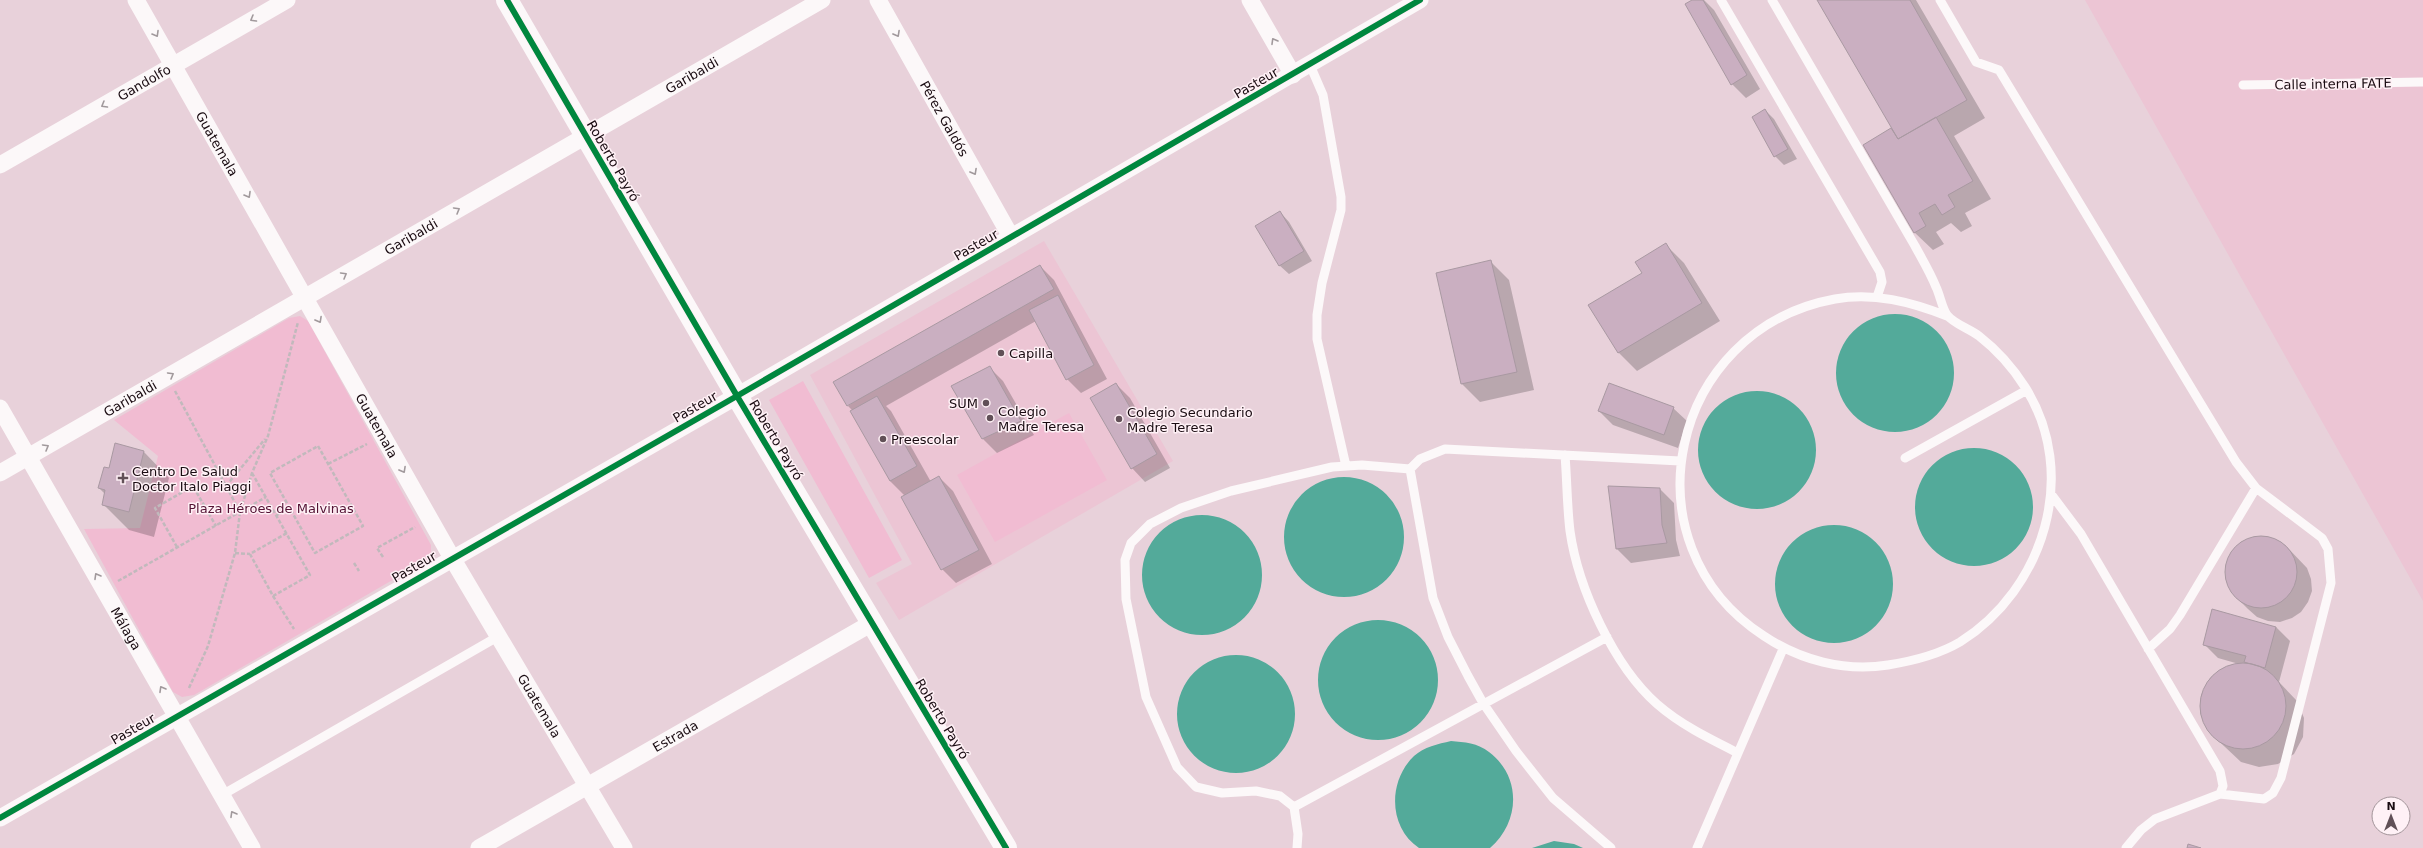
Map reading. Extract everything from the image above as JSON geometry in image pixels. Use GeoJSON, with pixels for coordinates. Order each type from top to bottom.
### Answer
{"type":"FeatureCollection","features":[{"type":"Feature","properties":{"kind":"street","name":"Guatemala"},"geometry":{"type":"LineString","coordinates":[[136,0],[306,297],[452,558],[589,786],[624,848]]}},
{"type":"Feature","properties":{"kind":"street","name":"Gandolfo"},"geometry":{"type":"LineString","coordinates":[[0,165],[287,0]]}},
{"type":"Feature","properties":{"kind":"street","name":"Roberto Payró"},"geometry":{"type":"LineString","coordinates":[[507,0],[737,396],[1006,848]]}},
{"type":"Feature","properties":{"kind":"street","name":"Garibaldi"},"geometry":{"type":"LineString","coordinates":[[0,473],[822,0]]}},
{"type":"Feature","properties":{"kind":"street","name":"Pérez Galdós"},"geometry":{"type":"LineString","coordinates":[[878,0],[1011,237]]}},
{"type":"Feature","properties":{"kind":"street"},"geometry":{"type":"LineString","coordinates":[[1250,0],[1293,75]]}},
{"type":"Feature","properties":{"kind":"street","name":"Pasteur"},"geometry":{"type":"LineString","coordinates":[[0,818],[737,396],[1420,0]]}},
{"type":"Feature","properties":{"kind":"street","name":"Málaga"},"geometry":{"type":"LineString","coordinates":[[0,408],[252,848]]}},
{"type":"Feature","properties":{"kind":"street","name":"Estrada"},"geometry":{"type":"LineString","coordinates":[[479,848],[872,623]]}},
{"type":"Feature","properties":{"kind":"lane"},"geometry":{"type":"LineString","coordinates":[[1721,0],[1880,272],[1882,282],[1877,297]]}},
{"type":"Feature","properties":{"kind":"lane"},"geometry":{"type":"LineString","coordinates":[[1772,0],[1926,266],[1948,316]]}},
{"type":"Feature","properties":{"kind":"lane"},"geometry":{"type":"LineString","coordinates":[[1940,0],[1976,62],[1998,70],[2236,462],[2256,488],[2322,538],[2328,549],[2331,583],[2281,778],[2273,793],[2264,799],[2220,794],[2155,819],[2141,830],[2126,848]]}},
{"type":"Feature","properties":{"kind":"lane"},"geometry":{"type":"LineString","coordinates":[[1310,65],[1323,94],[1341,196],[1341,210],[1322,283],[1317,315],[1317,340],[1346,466]]}},
{"type":"Feature","properties":{"kind":"lane","name":"Calle interna FATE"},"geometry":{"type":"LineString","coordinates":[[2243,85],[2423,82]]}},
{"type":"Feature","properties":{"kind":"lane"},"geometry":{"type":"LineString","coordinates":[[1877,297],[1913,303],[1948,316],[1978,335],[2006,360],[2027,390],[2042,423],[2048,451],[2051,494],[2042,539],[2024,580],[1995,616],[1958,643],[1916,661],[1871,668],[1826,664],[1783,649],[1744,624],[1714,591],[1692,551],[1680,507],[1680,461],[1689,422],[1706,385],[1731,354],[1757,332],[1798,309],[1837,299],[1877,297]]}},
{"type":"Feature","properties":{"kind":"lane"},"geometry":{"type":"LineString","coordinates":[[1905,458],[2027,390]]}},
{"type":"Feature","properties":{"kind":"lane"},"geometry":{"type":"LineString","coordinates":[[1297,848],[1298,834],[1294,807],[1280,796],[1256,790],[1222,793],[1196,787],[1177,767],[1146,697],[1126,599],[1125,560],[1132,542],[1150,524],[1180,508],[1231,491],[1332,467],[1362,465],[1410,469],[1420,459],[1445,449],[1680,461]]}},
{"type":"Feature","properties":{"kind":"lane"},"geometry":{"type":"LineString","coordinates":[[1565,455],[1570,532],[1581,579],[1607,637],[1634,680],[1657,704],[1703,736],[1738,753]]}},
{"type":"Feature","properties":{"kind":"lane"},"geometry":{"type":"LineString","coordinates":[[1410,469],[1433,598],[1448,637],[1483,703],[1516,750],[1553,798],[1611,848]]}},
{"type":"Feature","properties":{"kind":"lane"},"geometry":{"type":"LineString","coordinates":[[2148,648],[2170,629],[2180,615],[2256,488]]}},
{"type":"Feature","properties":{"kind":"lane"},"geometry":{"type":"LineString","coordinates":[[2051,494],[2081,534],[2220,771],[2223,786],[2220,794]]}},
{"type":"Feature","properties":{"kind":"lane"},"geometry":{"type":"LineString","coordinates":[[222,796],[499,636]]}},
{"type":"Feature","properties":{"kind":"lane"},"geometry":{"type":"LineString","coordinates":[[1294,807],[1607,637]]}},
{"type":"Feature","properties":{"kind":"lane"},"geometry":{"type":"LineString","coordinates":[[1696,848],[1783,649]]}},
{"type":"Feature","properties":{"kind":"path"},"geometry":{"type":"LineString","coordinates":[[177,716],[208,646],[235,553],[240,512],[252,473],[268,436],[306,297]]}},
{"type":"Feature","properties":{"kind":"path"},"geometry":{"type":"LineString","coordinates":[[167,377],[240,512]]}},
{"type":"Feature","properties":{"kind":"path"},"geometry":{"type":"LineString","coordinates":[[328,464],[384,435]]}},
{"type":"Feature","properties":{"kind":"path"},"geometry":{"type":"LineString","coordinates":[[226,486],[268,436]]}},
{"type":"Feature","properties":{"kind":"path"},"geometry":{"type":"LineString","coordinates":[[318,446],[328,464],[363,526],[315,553],[270,473],[318,446]]}},
{"type":"Feature","properties":{"kind":"path"},"geometry":{"type":"LineString","coordinates":[[252,473],[310,575],[273,596]]}},
{"type":"Feature","properties":{"kind":"path"},"geometry":{"type":"LineString","coordinates":[[177,548],[154,508],[193,486],[216,526]]}},
{"type":"Feature","properties":{"kind":"path"},"geometry":{"type":"LineString","coordinates":[[104,589],[266,497]]}},
{"type":"Feature","properties":{"kind":"path"},"geometry":{"type":"LineString","coordinates":[[276,515],[289,507]]}},
{"type":"Feature","properties":{"kind":"path"},"geometry":{"type":"LineString","coordinates":[[383,557],[377,548],[430,519]]}},
{"type":"Feature","properties":{"kind":"path"},"geometry":{"type":"LineString","coordinates":[[235,553],[250,554],[287,533]]}},
{"type":"Feature","properties":{"kind":"path"},"geometry":{"type":"LineString","coordinates":[[250,554],[273,596],[303,644]]}},
{"type":"Feature","properties":{"kind":"path"},"geometry":{"type":"LineString","coordinates":[[354,563],[359,571]]}},
{"type":"Feature","properties":{"kind":"shaded area"},"geometry":{"type":"Polygon","coordinates":[[[2085,0],[2423,0],[2423,601],[2085,0]]]}},
{"type":"Feature","properties":{"kind":"shaded area","name":"Colegio Madre Teresa"},"geometry":{"type":"Polygon","coordinates":[[[1044,241],[1173,461],[899,620],[876,583],[912,564],[810,375],[1044,241]]]}},
{"type":"Feature","properties":{"kind":"shaded area"},"geometry":{"type":"Polygon","coordinates":[[[1895,314],[1918,318],[1937,331],[1950,350],[1954,373],[1950,396],[1937,415],[1918,428],[1895,432],[1872,428],[1853,415],[1840,396],[1836,373],[1840,350],[1853,331],[1872,318],[1895,314]]]}},
{"type":"Feature","properties":{"kind":"shaded area"},"geometry":{"type":"Polygon","coordinates":[[[1757,391],[1780,395],[1799,408],[1812,427],[1816,450],[1812,473],[1799,492],[1780,505],[1757,509],[1734,505],[1715,492],[1702,473],[1698,450],[1702,427],[1715,408],[1734,395],[1757,391]]]}},
{"type":"Feature","properties":{"kind":"shaded area"},"geometry":{"type":"Polygon","coordinates":[[[1974,448],[1997,452],[2016,465],[2029,484],[2033,507],[2029,530],[2016,549],[1997,562],[1974,566],[1951,562],[1932,549],[1919,530],[1915,507],[1919,484],[1932,465],[1951,452],[1974,448]]]}},
{"type":"Feature","properties":{"kind":"shaded area"},"geometry":{"type":"Polygon","coordinates":[[[1344,477],[1367,482],[1386,495],[1399,514],[1404,537],[1399,560],[1386,579],[1367,592],[1344,597],[1321,592],[1302,579],[1289,560],[1284,537],[1289,514],[1302,495],[1321,482],[1344,477]]]}},
{"type":"Feature","properties":{"kind":"shaded area"},"geometry":{"type":"Polygon","coordinates":[[[1202,515],[1225,520],[1244,533],[1257,552],[1262,575],[1257,598],[1244,617],[1225,630],[1202,635],[1179,630],[1160,617],[1147,598],[1142,575],[1147,552],[1160,533],[1179,520],[1202,515]]]}},
{"type":"Feature","properties":{"kind":"shaded area"},"geometry":{"type":"Polygon","coordinates":[[[1834,525],[1857,529],[1876,542],[1889,561],[1893,584],[1889,607],[1876,626],[1857,639],[1834,643],[1811,639],[1792,626],[1779,607],[1775,584],[1779,561],[1792,542],[1811,529],[1834,525]]]}},
{"type":"Feature","properties":{"kind":"shaded area"},"geometry":{"type":"Polygon","coordinates":[[[1378,620],[1401,625],[1420,638],[1433,657],[1438,680],[1433,703],[1420,722],[1401,735],[1378,740],[1355,735],[1336,722],[1323,703],[1318,680],[1323,657],[1336,638],[1355,625],[1378,620]]]}},
{"type":"Feature","properties":{"kind":"shaded area"},"geometry":{"type":"Polygon","coordinates":[[[1236,655],[1259,659],[1278,672],[1291,691],[1295,714],[1291,737],[1278,756],[1259,769],[1236,773],[1213,769],[1194,756],[1181,737],[1177,714],[1181,691],[1194,672],[1213,659],[1236,655]]]}},
{"type":"Feature","properties":{"kind":"shaded area"},"geometry":{"type":"Polygon","coordinates":[[[1451,741],[1471,744],[1489,752],[1500,762],[1512,787],[1512,813],[1507,826],[1490,848],[1419,848],[1409,839],[1401,828],[1395,804],[1399,778],[1405,766],[1422,750],[1451,741]]]}},
{"type":"Feature","properties":{"kind":"shaded area"},"geometry":{"type":"Polygon","coordinates":[[[1554,841],[1574,844],[1583,848],[1532,848],[1554,841]]]}},
{"type":"Feature","properties":{"kind":"green space","name":"Plaza Héroes de Malvinas"},"geometry":{"type":"Polygon","coordinates":[[[300,316],[308,321],[431,545],[431,553],[427,560],[194,695],[182,697],[173,692],[84,529],[140,528],[158,456],[114,420],[289,318],[300,316]]]}},
{"type":"Feature","properties":{"kind":"green space"},"geometry":{"type":"Polygon","coordinates":[[[803,381],[902,560],[869,578],[769,400],[803,381]]]}},
{"type":"Feature","properties":{"kind":"green space"},"geometry":{"type":"Polygon","coordinates":[[[1069,413],[1107,480],[995,542],[957,475],[1069,413]]]}},
{"type":"Feature","properties":{"kind":"building"},"geometry":{"type":"Polygon","coordinates":[[[1692,0],[1703,0],[1747,75],[1731,85],[1685,4],[1692,0]]]}},
{"type":"Feature","properties":{"kind":"building"},"geometry":{"type":"Polygon","coordinates":[[[1817,0],[1910,0],[1967,100],[1898,139],[1817,0]]]}},
{"type":"Feature","properties":{"kind":"building"},"geometry":{"type":"Polygon","coordinates":[[[1765,109],[1788,149],[1774,157],[1752,117],[1765,109]]]}},
{"type":"Feature","properties":{"kind":"building"},"geometry":{"type":"Polygon","coordinates":[[[1936,117],[1973,181],[1948,195],[1955,207],[1942,215],[1935,204],[1919,213],[1926,226],[1914,233],[1863,145],[1891,128],[1898,139],[1936,117]]]}},
{"type":"Feature","properties":{"kind":"building"},"geometry":{"type":"Polygon","coordinates":[[[1280,211],[1304,251],[1279,266],[1255,226],[1280,211]]]}},
{"type":"Feature","properties":{"kind":"building"},"geometry":{"type":"Polygon","coordinates":[[[1666,243],[1702,303],[1618,353],[1588,305],[1642,273],[1635,262],[1666,243]]]}},
{"type":"Feature","properties":{"kind":"building"},"geometry":{"type":"Polygon","coordinates":[[[1491,260],[1517,372],[1461,384],[1436,273],[1491,260]]]}},
{"type":"Feature","properties":{"kind":"building"},"geometry":{"type":"Polygon","coordinates":[[[1040,265],[1054,289],[847,406],[833,382],[1040,265]]]}},
{"type":"Feature","properties":{"kind":"building"},"geometry":{"type":"Polygon","coordinates":[[[1058,295],[1094,365],[1066,380],[1029,310],[1058,295]]]}},
{"type":"Feature","properties":{"kind":"building","name":"SUM"},"geometry":{"type":"Polygon","coordinates":[[[990,366],[1021,421],[982,439],[951,386],[990,366]]]}},
{"type":"Feature","properties":{"kind":"building","name":"Colegio Secundario Madre Teresa"},"geometry":{"type":"Polygon","coordinates":[[[1116,383],[1157,454],[1131,469],[1090,398],[1116,383]]]}},
{"type":"Feature","properties":{"kind":"building"},"geometry":{"type":"Polygon","coordinates":[[[1609,383],[1674,407],[1664,435],[1598,411],[1609,383]]]}},
{"type":"Feature","properties":{"kind":"building","name":"Preescolar"},"geometry":{"type":"Polygon","coordinates":[[[877,396],[917,466],[890,481],[850,411],[877,396]]]}},
{"type":"Feature","properties":{"kind":"building"},"geometry":{"type":"Polygon","coordinates":[[[115,443],[144,451],[129,512],[102,505],[105,490],[98,488],[104,467],[109,468],[115,443]]]}},
{"type":"Feature","properties":{"kind":"building"},"geometry":{"type":"Polygon","coordinates":[[[939,476],[979,550],[941,570],[901,497],[939,476]]]}},
{"type":"Feature","properties":{"kind":"building"},"geometry":{"type":"Polygon","coordinates":[[[1608,486],[1660,488],[1662,525],[1667,543],[1616,549],[1608,486]]]}},
{"type":"Feature","properties":{"kind":"building"},"geometry":{"type":"Polygon","coordinates":[[[2254,536],[2268,536],[2275,538],[2287,546],[2295,558],[2297,572],[2295,586],[2287,598],[2275,606],[2268,608],[2254,608],[2247,606],[2235,598],[2227,586],[2225,579],[2225,565],[2227,558],[2235,546],[2247,538],[2254,536]]]}},
{"type":"Feature","properties":{"kind":"building"},"geometry":{"type":"Polygon","coordinates":[[[2212,609],[2276,627],[2265,668],[2244,662],[2246,656],[2203,645],[2212,609]]]}},
{"type":"Feature","properties":{"kind":"building"},"geometry":{"type":"Polygon","coordinates":[[[2235,663],[2251,663],[2260,666],[2274,675],[2283,689],[2286,698],[2286,714],[2283,723],[2274,737],[2260,746],[2251,749],[2235,749],[2219,742],[2212,737],[2207,730],[2200,714],[2200,698],[2207,682],[2212,675],[2219,670],[2235,663]]]}},
{"type":"Feature","properties":{"kind":"building"},"geometry":{"type":"Polygon","coordinates":[[[2188,844],[2201,848],[2187,848],[2188,844]]]}},
{"type":"Feature","properties":{"kind":"cycle path"},"geometry":{"type":"LineString","coordinates":[[507,0],[737,396],[1006,848]]}},
{"type":"Feature","properties":{"kind":"cycle path"},"geometry":{"type":"LineString","coordinates":[[0,818],[737,396],[1420,0]]}},
{"type":"Feature","properties":{"kind":"place","name":"Capilla"},"geometry":{"type":"Point","coordinates":[1001,353]}},
{"type":"Feature","properties":{"kind":"place","name":"SUM"},"geometry":{"type":"Point","coordinates":[986,403]}},
{"type":"Feature","properties":{"kind":"place","name":"Colegio Madre Teresa"},"geometry":{"type":"Point","coordinates":[990,418]}},
{"type":"Feature","properties":{"kind":"place","name":"Colegio Secundario Madre Teresa"},"geometry":{"type":"Point","coordinates":[1119,419]}},
{"type":"Feature","properties":{"kind":"place","name":"Preescolar"},"geometry":{"type":"Point","coordinates":[883,439]}},
{"type":"Feature","properties":{"kind":"place","name":"Centro De Salud Doctor Italo Piaggi"},"geometry":{"type":"Point","coordinates":[123,478]}}]}
